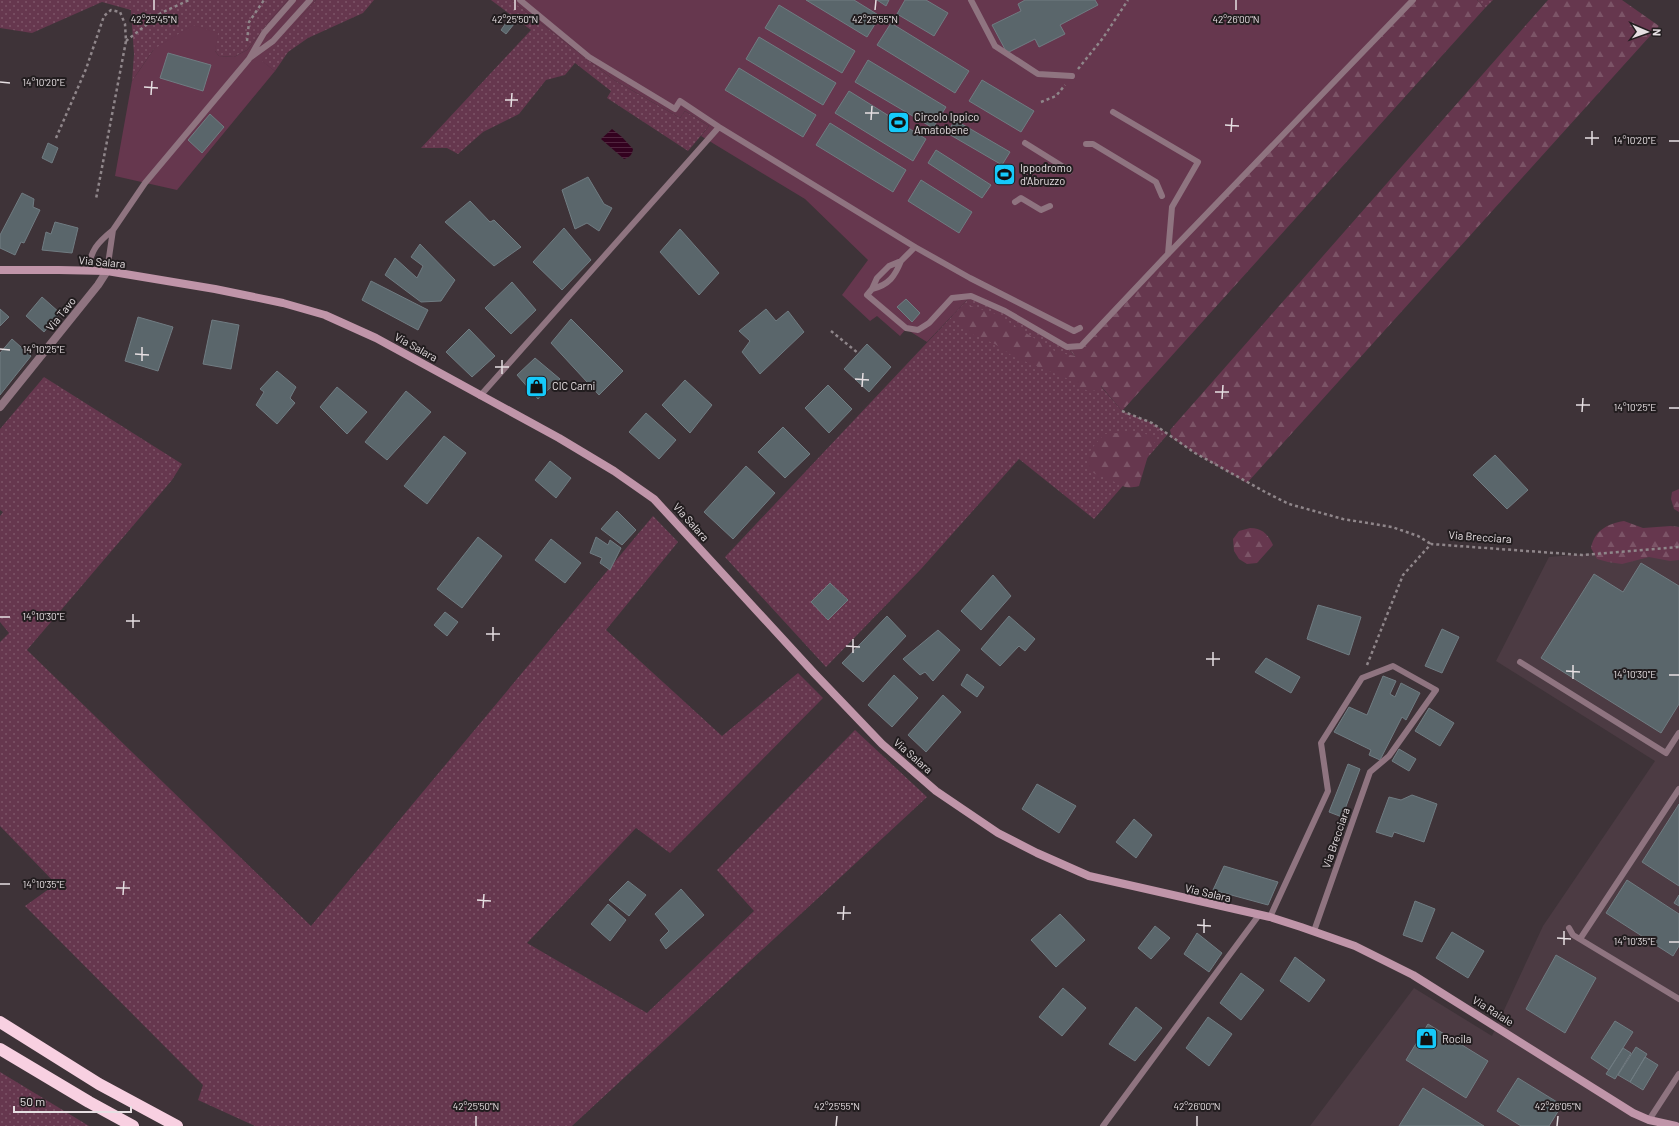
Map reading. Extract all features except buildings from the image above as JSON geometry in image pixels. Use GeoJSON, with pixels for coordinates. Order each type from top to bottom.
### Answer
{"type":"FeatureCollection","features":[{"type":"Feature","properties":{"kind":"highway"},"geometry":{"type":"LineString","coordinates":[[0,1022],[99,1084],[177,1126]]}},
{"type":"Feature","properties":{"kind":"highway"},"geometry":{"type":"LineString","coordinates":[[0,1049],[89,1102],[133,1126]]}},
{"type":"Feature","properties":{"kind":"street","name":"Via Salara"},"geometry":{"type":"LineString","coordinates":[[0,270],[88,270],[215,288],[283,303],[325,315],[376,338],[559,438],[614,471],[654,499],[852,714],[909,769],[962,810],[998,833],[1037,853],[1089,876],[1270,917],[1292,924]]}},
{"type":"Feature","properties":{"kind":"street","name":"Via Tavo"},"geometry":{"type":"LineString","coordinates":[[0,407],[107,272]]}},
{"type":"Feature","properties":{"kind":"street","name":"Via Raiale"},"geometry":{"type":"LineString","coordinates":[[1292,924],[1355,946],[1413,975],[1622,1106],[1649,1120],[1676,1126]]}},
{"type":"Feature","properties":{"kind":"lane"},"geometry":{"type":"LineString","coordinates":[[88,270],[90,257],[95,246],[112,230],[145,183],[248,59],[264,33],[294,0]]}},
{"type":"Feature","properties":{"kind":"lane"},"geometry":{"type":"LineString","coordinates":[[248,59],[273,41],[310,0]]}},
{"type":"Feature","properties":{"kind":"lane"},"geometry":{"type":"LineString","coordinates":[[520,0],[589,57],[675,109],[680,101],[719,127],[915,247],[970,278],[1074,331],[1080,328]]}},
{"type":"Feature","properties":{"kind":"lane"},"geometry":{"type":"LineString","coordinates":[[971,0],[995,46],[1038,74],[1072,76]]}},
{"type":"Feature","properties":{"kind":"lane"},"geometry":{"type":"LineString","coordinates":[[915,247],[901,261],[889,266],[877,278],[872,289],[867,294],[906,328],[918,330],[929,323],[952,298],[971,296],[1005,311],[1067,347],[1081,346],[1413,0]]}},
{"type":"Feature","properties":{"kind":"lane"},"geometry":{"type":"LineString","coordinates":[[1114,112],[1198,162],[1172,207],[1168,254]]}},
{"type":"Feature","properties":{"kind":"lane"},"geometry":{"type":"LineString","coordinates":[[480,396],[719,127]]}},
{"type":"Feature","properties":{"kind":"lane"},"geometry":{"type":"LineString","coordinates":[[1025,143],[1070,171]]}},
{"type":"Feature","properties":{"kind":"lane"},"geometry":{"type":"LineString","coordinates":[[1086,144],[1093,144],[1156,182],[1162,196]]}},
{"type":"Feature","properties":{"kind":"lane"},"geometry":{"type":"LineString","coordinates":[[1015,202],[1021,198],[1041,210],[1050,206]]}},
{"type":"Feature","properties":{"kind":"lane"},"geometry":{"type":"LineString","coordinates":[[107,272],[112,230]]}},
{"type":"Feature","properties":{"kind":"lane"},"geometry":{"type":"LineString","coordinates":[[872,289],[882,287],[896,274],[901,261]]}},
{"type":"Feature","properties":{"kind":"lane"},"geometry":{"type":"LineString","coordinates":[[1520,662],[1666,753],[1679,733]]}},
{"type":"Feature","properties":{"kind":"lane","name":"Via Brecciara"},"geometry":{"type":"LineString","coordinates":[[1314,931],[1370,772],[1389,756],[1436,690],[1393,666],[1362,678]]}},
{"type":"Feature","properties":{"kind":"lane"},"geometry":{"type":"LineString","coordinates":[[1270,917],[1328,791],[1321,743],[1362,678]]}},
{"type":"Feature","properties":{"kind":"lane"},"geometry":{"type":"LineString","coordinates":[[1580,939],[1679,789]]}},
{"type":"Feature","properties":{"kind":"lane"},"geometry":{"type":"LineString","coordinates":[[1103,1126],[1259,915]]}},
{"type":"Feature","properties":{"kind":"lane"},"geometry":{"type":"LineString","coordinates":[[1569,928],[1573,935],[1679,999]]}},
{"type":"Feature","properties":{"kind":"lane"},"geometry":{"type":"LineString","coordinates":[[1649,1120],[1679,1074]]}},
{"type":"Feature","properties":{"kind":"path"},"geometry":{"type":"LineString","coordinates":[[126,41],[161,13],[189,0]]}},
{"type":"Feature","properties":{"kind":"path"},"geometry":{"type":"LineString","coordinates":[[248,59],[248,22],[264,0]]}},
{"type":"Feature","properties":{"kind":"path"},"geometry":{"type":"LineString","coordinates":[[1041,102],[1056,96],[1103,38],[1128,0]]}},
{"type":"Feature","properties":{"kind":"path"},"geometry":{"type":"LineString","coordinates":[[56,138],[86,69],[104,16],[111,10],[120,12],[125,24],[126,41],[96,199]]}},
{"type":"Feature","properties":{"kind":"path"},"geometry":{"type":"LineString","coordinates":[[831,331],[858,354]]}},
{"type":"Feature","properties":{"kind":"path"},"geometry":{"type":"LineString","coordinates":[[1122,411],[1152,423],[1195,454],[1267,494],[1289,504],[1343,519],[1392,527],[1418,536],[1432,544],[1403,575],[1362,678]]}},
{"type":"Feature","properties":{"kind":"path","name":"Via Brecciara"},"geometry":{"type":"LineString","coordinates":[[1432,544],[1582,555],[1679,547]]}},
{"type":"Feature","properties":{"kind":"shaded area"},"geometry":{"type":"Polygon","coordinates":[[[612,129],[633,149],[631,154],[624,159],[601,139],[612,129]]]}},
{"type":"Feature","properties":{"kind":"shaded area"},"geometry":{"type":"Polygon","coordinates":[[[1679,546],[1679,1126],[1310,1126],[1414,988],[1492,1036],[1543,926],[1655,761],[1496,661],[1549,557],[1679,546]]]}},
{"type":"Feature","properties":{"kind":"green space"},"geometry":{"type":"Polygon","coordinates":[[[0,0],[288,0],[247,50],[234,57],[219,56],[215,51],[154,49],[132,81],[134,54],[131,10],[102,2],[32,33],[0,28],[0,0]]]}},
{"type":"Feature","properties":{"kind":"green space"},"geometry":{"type":"Polygon","coordinates":[[[288,0],[316,0],[262,61],[275,71],[177,190],[115,176],[132,81],[154,49],[193,25],[218,33],[215,51],[219,56],[234,57],[247,50],[288,0]]]}},
{"type":"Feature","properties":{"kind":"green space"},"geometry":{"type":"Polygon","coordinates":[[[316,0],[374,0],[363,13],[308,38],[288,52],[275,71],[261,61],[316,0]]]}},
{"type":"Feature","properties":{"kind":"green space"},"geometry":{"type":"Polygon","coordinates":[[[491,0],[511,0],[614,80],[680,118],[685,111],[709,126],[688,151],[607,98],[611,91],[575,63],[565,75],[546,80],[519,114],[483,132],[458,154],[447,148],[421,148],[531,30],[491,0]]]}},
{"type":"Feature","properties":{"kind":"green space","name":"Ippodromo d'Abruzzo"},"geometry":{"type":"Polygon","coordinates":[[[511,0],[1413,0],[1081,346],[1067,347],[971,296],[927,342],[906,329],[900,336],[877,316],[870,321],[842,295],[868,260],[805,199],[701,136],[709,126],[685,111],[680,118],[614,80],[511,0]]]}},
{"type":"Feature","properties":{"kind":"green space"},"geometry":{"type":"Polygon","coordinates":[[[1413,0],[1477,0],[1485,8],[1122,411],[1101,386],[1100,390],[1089,391],[1080,388],[1071,380],[1014,357],[995,344],[963,329],[952,316],[964,304],[996,314],[1056,352],[1075,356],[1067,347],[1413,0]]]}},
{"type":"Feature","properties":{"kind":"green space"},"geometry":{"type":"Polygon","coordinates":[[[1477,0],[1493,0],[1485,8],[1477,0]]]}},
{"type":"Feature","properties":{"kind":"green space"},"geometry":{"type":"Polygon","coordinates":[[[1548,0],[1622,0],[1659,26],[1247,483],[1172,438],[1170,430],[1548,0]]]}},
{"type":"Feature","properties":{"kind":"green space"},"geometry":{"type":"Polygon","coordinates":[[[971,296],[1067,347],[1122,411],[1152,423],[1168,434],[1094,519],[1019,459],[921,569],[826,667],[725,557],[971,296]]]}},
{"type":"Feature","properties":{"kind":"green space"},"geometry":{"type":"Polygon","coordinates":[[[44,377],[182,464],[172,480],[27,650],[311,926],[653,516],[678,542],[606,630],[722,736],[798,673],[823,698],[670,853],[636,828],[527,943],[647,1013],[754,911],[717,870],[855,730],[927,797],[572,1126],[255,1126],[198,1100],[203,1085],[25,906],[56,884],[0,826],[0,642],[9,633],[0,622],[0,516],[3,512],[0,510],[0,429],[44,377]]]}},
{"type":"Feature","properties":{"kind":"green space"},"geometry":{"type":"Polygon","coordinates":[[[1128,432],[1143,433],[1157,439],[1150,449],[1139,486],[1123,486],[1108,478],[1097,475],[1088,465],[1087,459],[1092,448],[1105,434],[1128,432]]]}},
{"type":"Feature","properties":{"kind":"green space"},"geometry":{"type":"Polygon","coordinates":[[[1679,489],[1679,512],[1674,509],[1671,499],[1672,492],[1679,489]]]}},
{"type":"Feature","properties":{"kind":"green space"},"geometry":{"type":"Polygon","coordinates":[[[1624,521],[1643,528],[1671,526],[1679,527],[1679,560],[1670,561],[1649,557],[1622,564],[1597,559],[1591,548],[1595,537],[1607,526],[1624,521]]]}},
{"type":"Feature","properties":{"kind":"green space"},"geometry":{"type":"Polygon","coordinates":[[[1250,528],[1258,529],[1264,532],[1273,545],[1257,563],[1247,564],[1239,559],[1234,551],[1233,539],[1239,531],[1250,528]]]}},
{"type":"Feature","properties":{"kind":"green space"},"geometry":{"type":"Polygon","coordinates":[[[0,1072],[89,1126],[0,1126],[0,1072]]]}},
{"type":"Feature","properties":{"kind":"place","name":"Circolo Ippico Amatobene"},"geometry":{"type":"Point","coordinates":[898,123]}},
{"type":"Feature","properties":{"kind":"place","name":"Ippodromo d'Abruzzo"},"geometry":{"type":"Point","coordinates":[1005,174]}},
{"type":"Feature","properties":{"kind":"place","name":"CIC Carni"},"geometry":{"type":"Point","coordinates":[536,386]}},
{"type":"Feature","properties":{"kind":"place","name":"Rocila"},"geometry":{"type":"Point","coordinates":[1426,1039]}}]}
